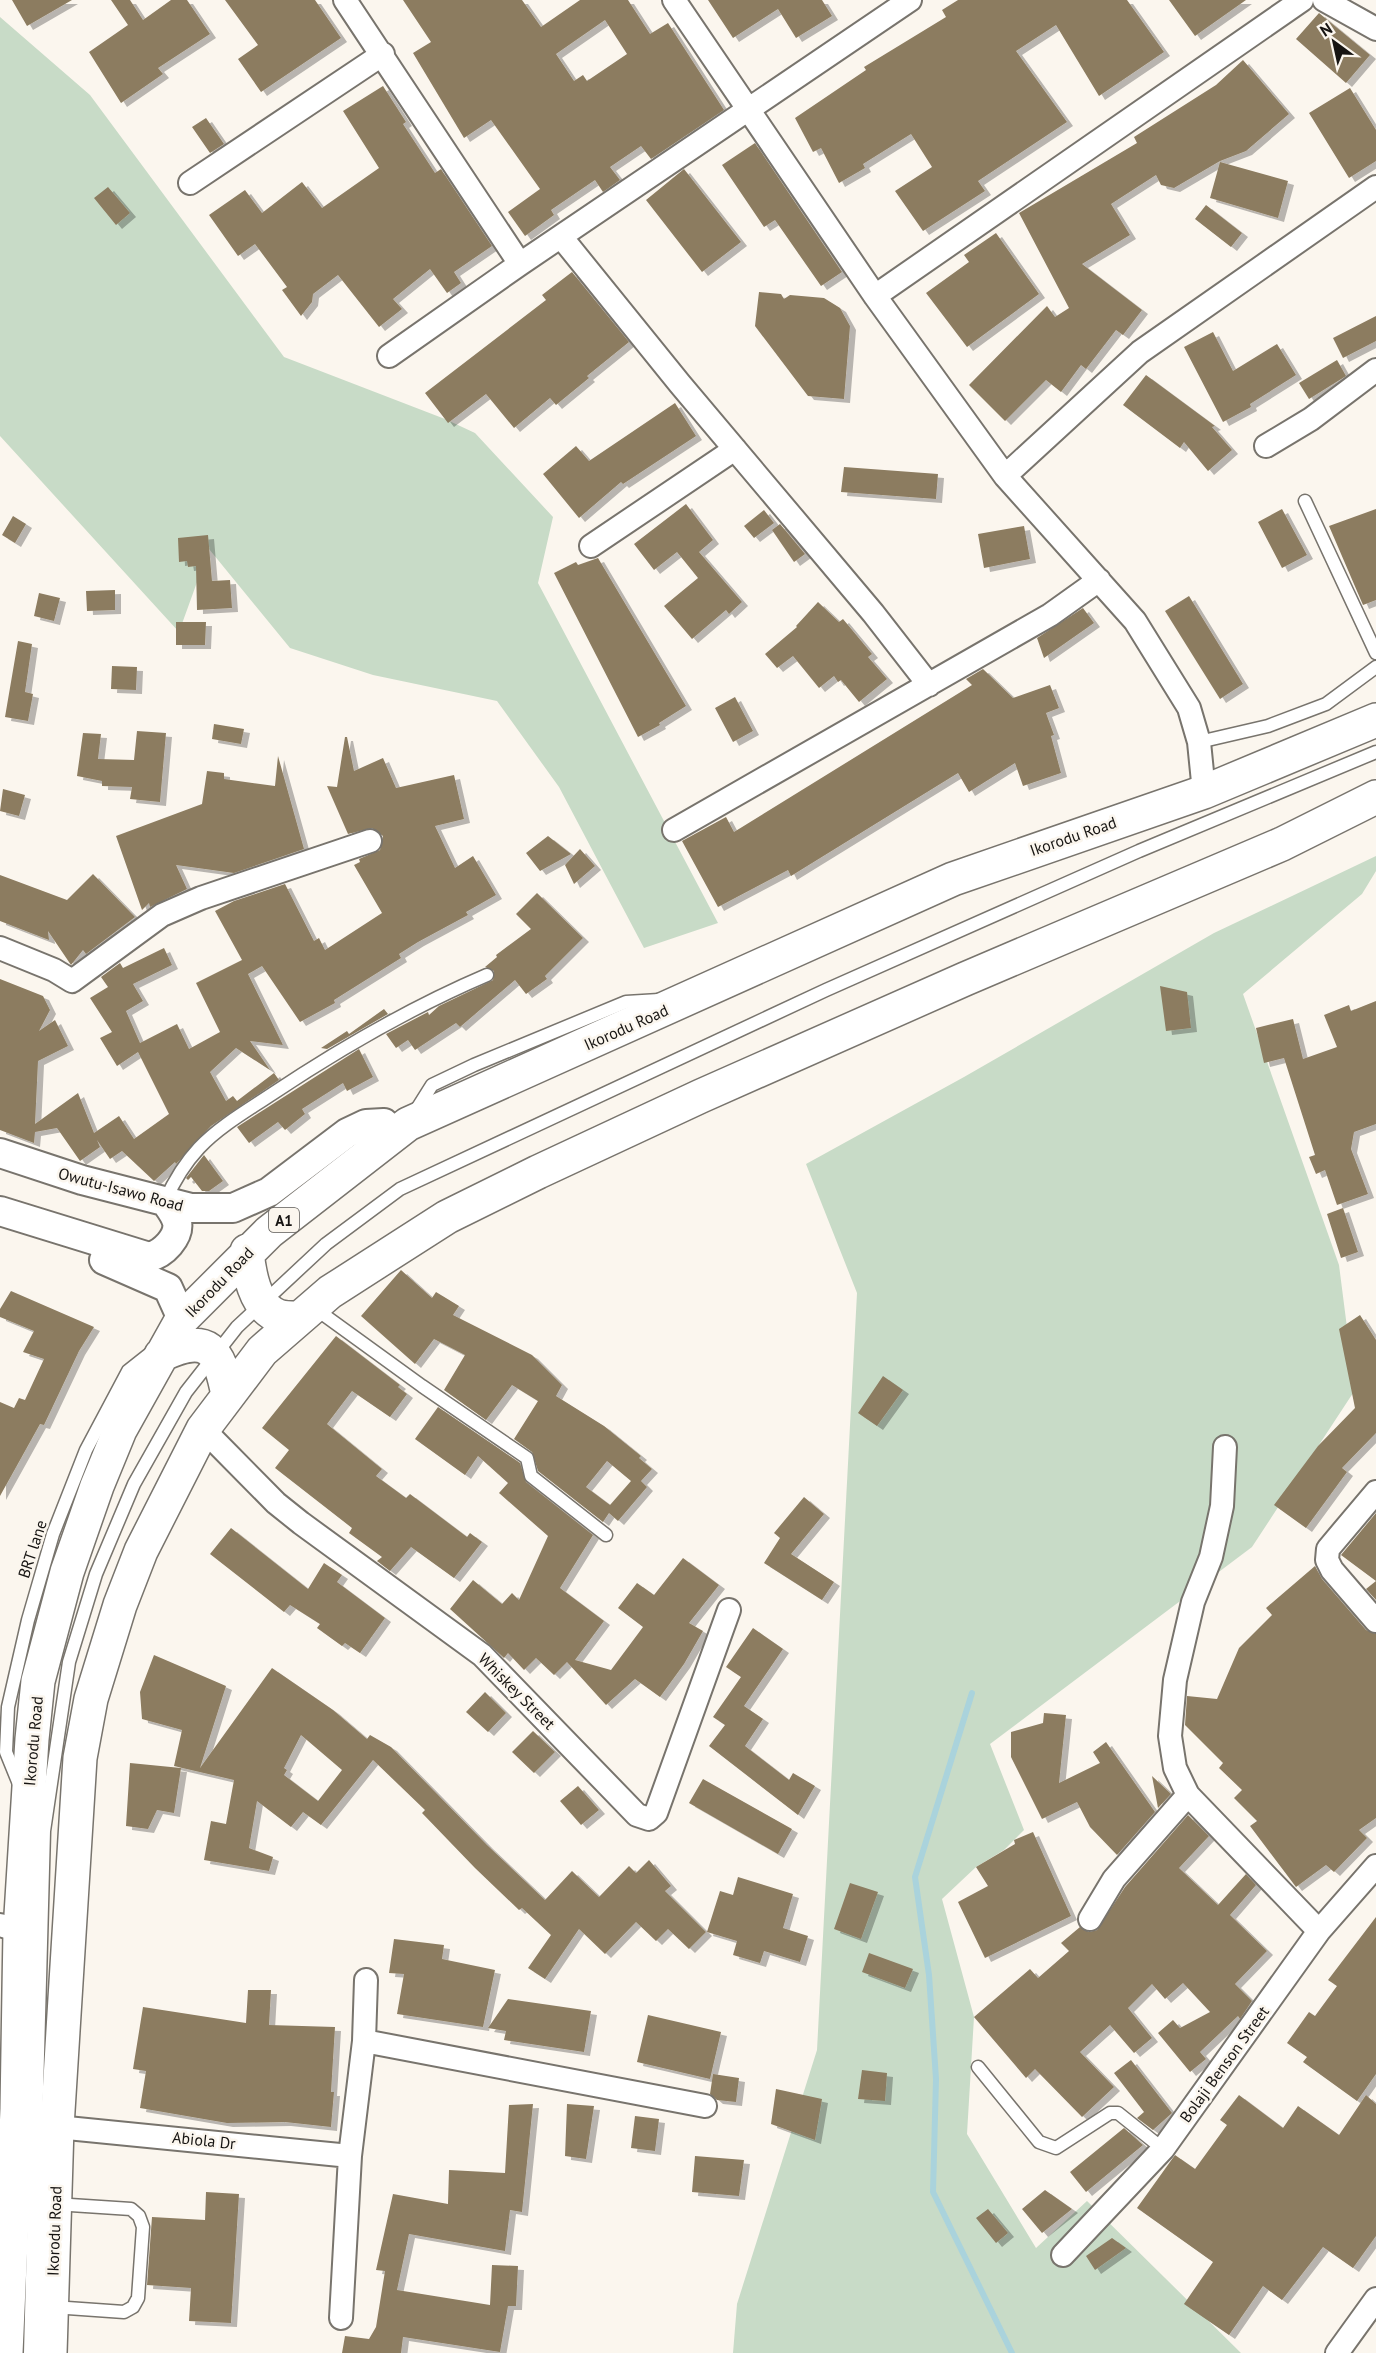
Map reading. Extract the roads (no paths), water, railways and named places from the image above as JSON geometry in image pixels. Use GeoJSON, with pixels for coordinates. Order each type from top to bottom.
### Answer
{"type":"FeatureCollection","features":[{"type":"Feature","properties":{"kind":"highway","name":"Ikorodu Road"},"geometry":{"type":"LineString","coordinates":[[6,2353],[4,2269],[13,1986],[10,1928],[28,1803],[38,1681],[67,1572],[120,1430],[172,1336],[247,1251],[402,1129],[953,879],[1204,792],[1376,720]]}},
{"type":"Feature","properties":{"kind":"highway","name":"Ikorodu Road"},"geometry":{"type":"LineString","coordinates":[[50,2353],[57,2127],[80,1758],[91,1699],[120,1605],[141,1551],[203,1429],[262,1351],[339,1285],[447,1217],[701,1096],[965,979],[1282,844],[1376,797]]}},
{"type":"Feature","properties":{"kind":"highway"},"geometry":{"type":"LineString","coordinates":[[247,1251],[249,1274],[263,1303],[277,1316],[305,1312]]}},
{"type":"Feature","properties":{"kind":"highway"},"geometry":{"type":"LineString","coordinates":[[172,1336],[179,1347],[195,1344],[216,1354],[222,1366],[228,1395]]}},
{"type":"Feature","properties":{"kind":"street"},"geometry":{"type":"LineString","coordinates":[[345,0],[383,54],[520,264]]}},
{"type":"Feature","properties":{"kind":"street"},"geometry":{"type":"LineString","coordinates":[[674,0],[875,296],[1005,476],[1135,621],[1189,708],[1199,742],[1204,792]]}},
{"type":"Feature","properties":{"kind":"street"},"geometry":{"type":"LineString","coordinates":[[389,356],[520,264],[562,238],[910,0]]}},
{"type":"Feature","properties":{"kind":"street"},"geometry":{"type":"LineString","coordinates":[[875,296],[1302,0]]}},
{"type":"Feature","properties":{"kind":"street"},"geometry":{"type":"LineString","coordinates":[[1323,0],[1376,29]]}},
{"type":"Feature","properties":{"kind":"street"},"geometry":{"type":"LineString","coordinates":[[190,183],[383,54]]}},
{"type":"Feature","properties":{"kind":"street"},"geometry":{"type":"LineString","coordinates":[[1005,476],[1140,352],[1376,187]]}},
{"type":"Feature","properties":{"kind":"street"},"geometry":{"type":"LineString","coordinates":[[562,238],[873,613],[929,685]]}},
{"type":"Feature","properties":{"kind":"street"},"geometry":{"type":"LineString","coordinates":[[1266,446],[1311,419],[1376,370]]}},
{"type":"Feature","properties":{"kind":"street"},"geometry":{"type":"LineString","coordinates":[[591,546],[735,449]]}},
{"type":"Feature","properties":{"kind":"street"},"geometry":{"type":"LineString","coordinates":[[674,830],[1050,615],[1099,580]]}},
{"type":"Feature","properties":{"kind":"street"},"geometry":{"type":"LineString","coordinates":[[0,948],[54,970],[72,981],[162,915],[201,898],[370,841]]}},
{"type":"Feature","properties":{"kind":"street","name":"Owutu-Isawo Road"},"geometry":{"type":"LineString","coordinates":[[0,1153],[82,1180],[191,1208],[233,1208],[269,1192],[347,1133],[366,1124],[384,1123],[402,1129]]}},
{"type":"Feature","properties":{"kind":"street"},"geometry":{"type":"LineString","coordinates":[[0,1212],[149,1257],[165,1248],[178,1225],[175,1215],[165,1201]]}},
{"type":"Feature","properties":{"kind":"street"},"geometry":{"type":"LineString","coordinates":[[0,1212],[168,1288],[172,1336]]}},
{"type":"Feature","properties":{"kind":"street","name":"Whiskey Street"},"geometry":{"type":"LineString","coordinates":[[203,1429],[276,1503],[482,1655],[637,1815],[649,1819],[656,1813],[729,1610]]}},
{"type":"Feature","properties":{"kind":"street"},"geometry":{"type":"LineString","coordinates":[[1225,1447],[1220,1516],[1211,1557],[1193,1602],[1175,1680],[1170,1736],[1175,1768],[1188,1795],[1319,1930]]}},
{"type":"Feature","properties":{"kind":"street"},"geometry":{"type":"LineString","coordinates":[[1376,1492],[1328,1549],[1327,1560],[1332,1570],[1376,1621]]}},
{"type":"Feature","properties":{"kind":"street"},"geometry":{"type":"LineString","coordinates":[[1090,1919],[1114,1879],[1188,1795]]}},
{"type":"Feature","properties":{"kind":"street","name":"Bolaji Benson Street"},"geometry":{"type":"LineString","coordinates":[[1063,2255],[1163,2149],[1319,1930],[1376,1866]]}},
{"type":"Feature","properties":{"kind":"street"},"geometry":{"type":"LineString","coordinates":[[341,2318],[350,2157],[364,2041],[366,1980]]}},
{"type":"Feature","properties":{"kind":"street"},"geometry":{"type":"LineString","coordinates":[[364,2041],[705,2106]]}},
{"type":"Feature","properties":{"kind":"street","name":"Abiola Dr"},"geometry":{"type":"LineString","coordinates":[[57,2127],[350,2157]]}},
{"type":"Feature","properties":{"kind":"street"},"geometry":{"type":"LineString","coordinates":[[1337,2353],[1376,2300]]}},
{"type":"Feature","properties":{"kind":"lane"},"geometry":{"type":"LineString","coordinates":[[1305,501],[1376,653]]}},
{"type":"Feature","properties":{"kind":"lane"},"geometry":{"type":"LineString","coordinates":[[1199,742],[1268,726],[1326,704],[1376,667]]}},
{"type":"Feature","properties":{"kind":"lane"},"geometry":{"type":"LineString","coordinates":[[30,2353],[44,1831],[69,1662],[96,1574],[134,1484],[186,1392],[237,1327],[326,1244],[400,1189],[848,981],[1139,851],[1376,752]]}},
{"type":"Feature","properties":{"kind":"lane"},"geometry":{"type":"LineString","coordinates":[[165,1201],[176,1176],[200,1147],[237,1117],[311,1068],[376,1030],[442,994],[488,975]]}},
{"type":"Feature","properties":{"kind":"lane"},"geometry":{"type":"LineString","coordinates":[[305,1312],[422,1386],[527,1458],[531,1476],[606,1535]]}},
{"type":"Feature","properties":{"kind":"lane"},"geometry":{"type":"LineString","coordinates":[[978,2067],[1039,2142],[1045,2146],[1056,2148],[1110,2113],[1119,2113],[1163,2149]]}},
{"type":"Feature","properties":{"kind":"lane"},"geometry":{"type":"LineString","coordinates":[[51,2307],[124,2312],[134,2307],[138,2298],[142,2226],[139,2216],[131,2209],[55,2204]]}},
{"type":"Feature","properties":{"kind":"waterway"},"geometry":{"type":"LineString","coordinates":[[972,1693],[915,1877],[929,1975],[936,2079],[933,2192],[1012,2353]]}}]}
